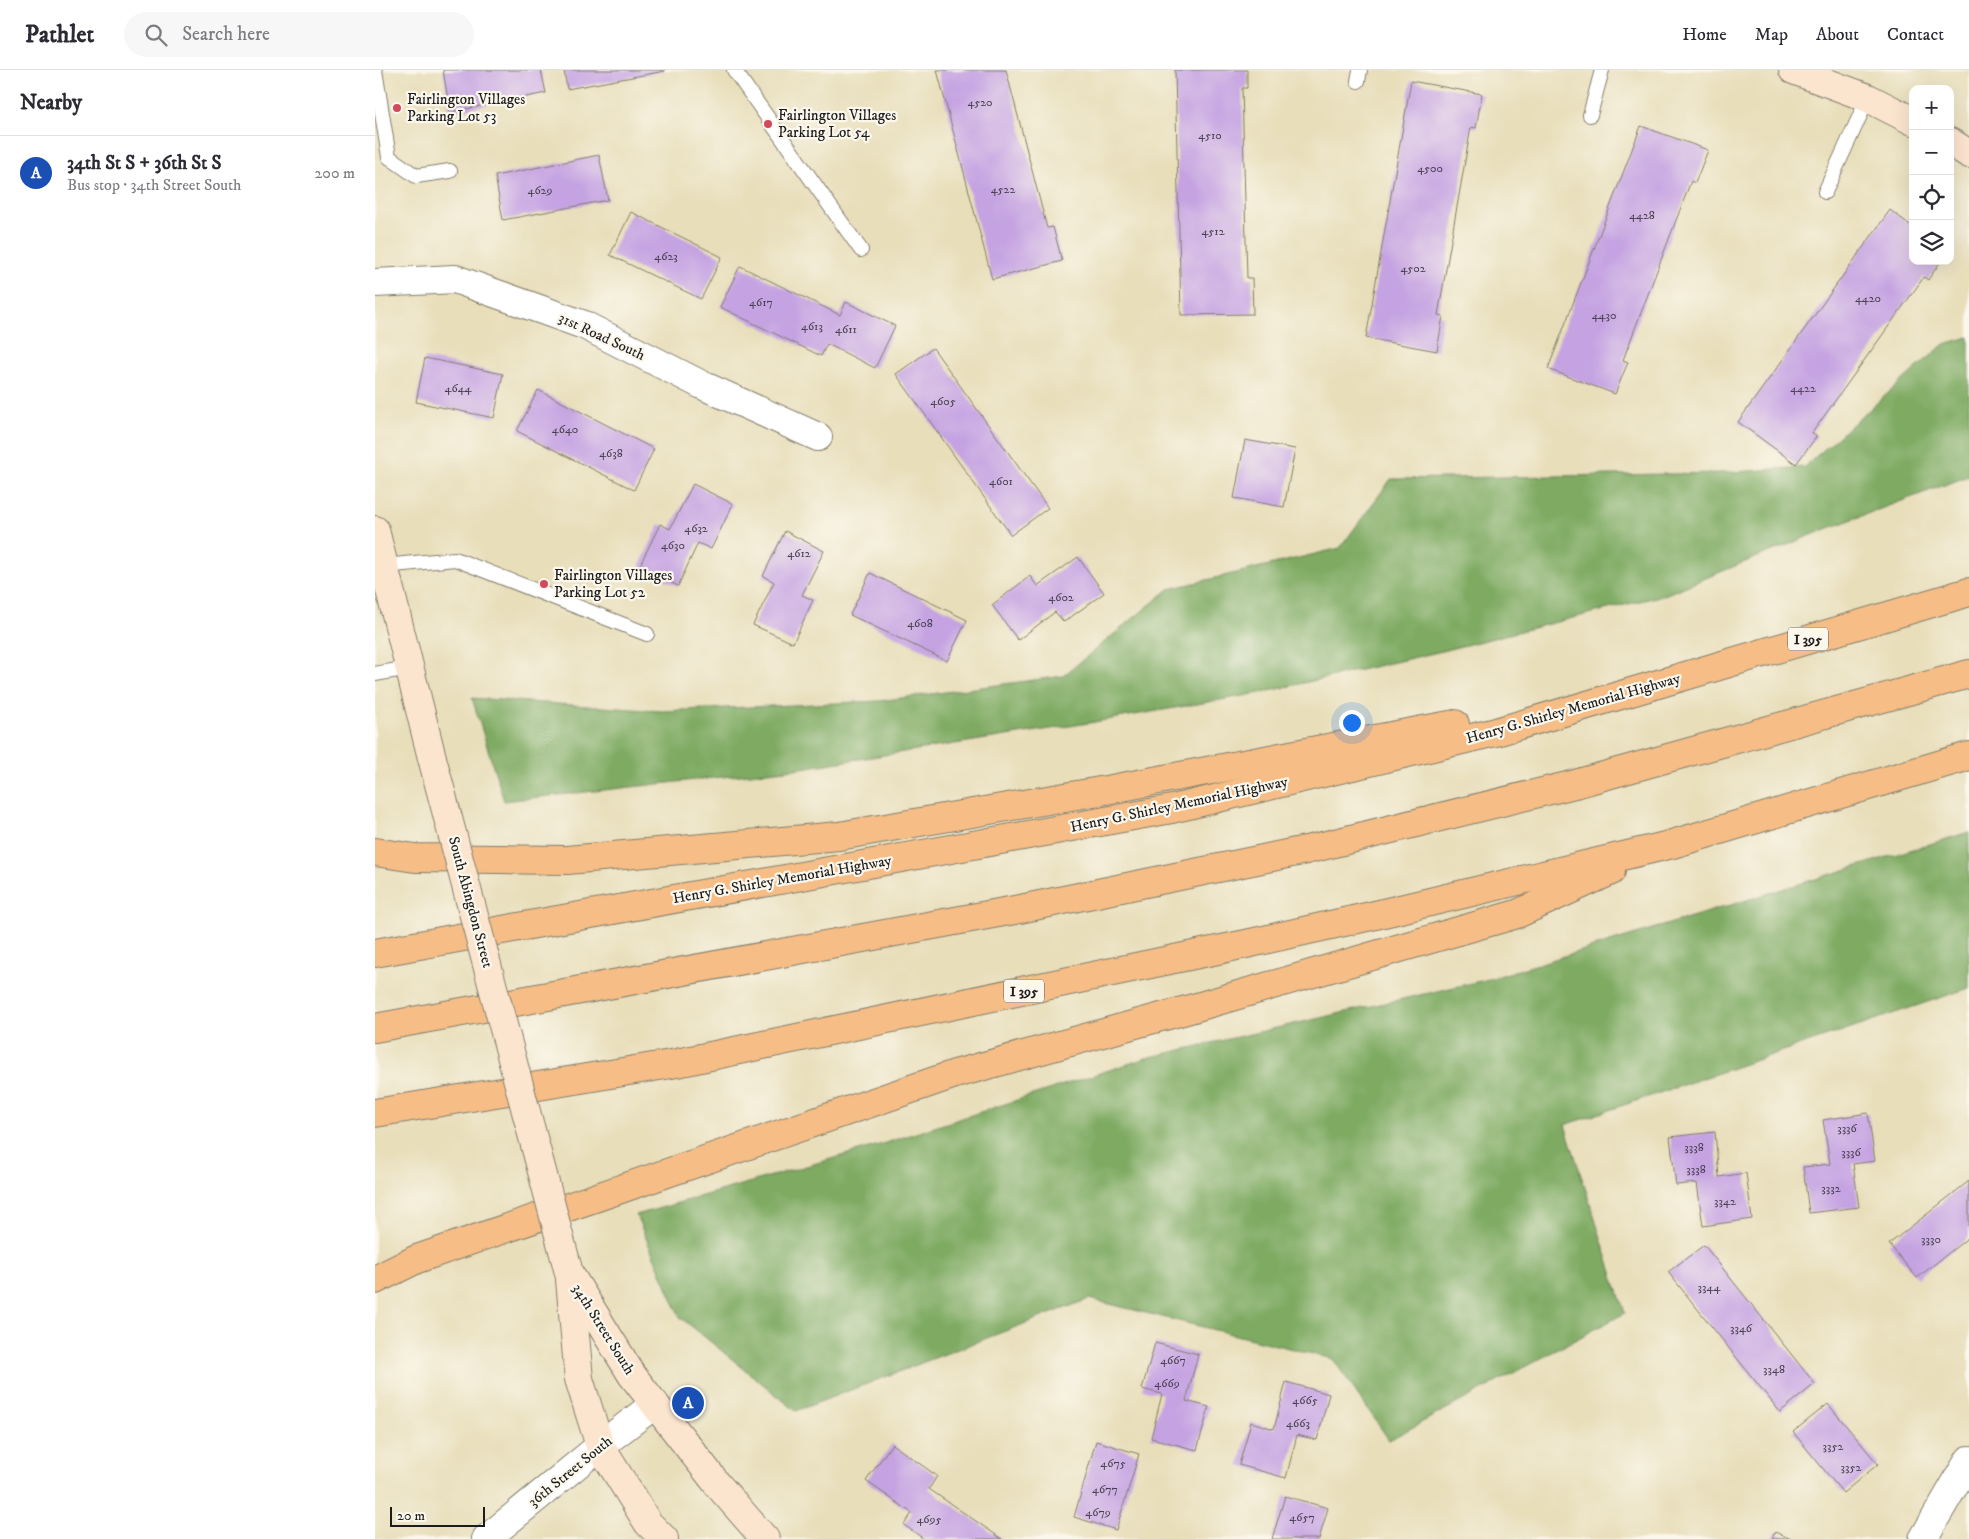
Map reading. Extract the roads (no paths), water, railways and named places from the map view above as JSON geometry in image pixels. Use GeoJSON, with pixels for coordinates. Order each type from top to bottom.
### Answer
{"type":"FeatureCollection","features":[{"type":"Feature","properties":{"kind":"highway","name":"Henry G. Shirley Memorial Highway"},"geometry":{"type":"LineString","coordinates":[[375,953],[1172,809],[1495,732],[1969,592]]}},
{"type":"Feature","properties":{"kind":"highway"},"geometry":{"type":"LineString","coordinates":[[375,1028],[991,915],[1306,850],[1575,784],[1969,674]]}},
{"type":"Feature","properties":{"kind":"highway"},"geometry":{"type":"LineString","coordinates":[[375,852],[415,858],[567,860],[839,836],[1106,790],[1648,687]]}},
{"type":"Feature","properties":{"kind":"highway","name":"I 395"},"geometry":{"type":"LineString","coordinates":[[375,1113],[677,1063],[1246,944],[1669,845],[1969,756]]}},
{"type":"Feature","properties":{"kind":"highway"},"geometry":{"type":"LineString","coordinates":[[375,1280],[426,1256],[955,1074],[1190,1009],[1517,914],[1669,845]]}},
{"type":"Feature","properties":{"kind":"street"},"geometry":{"type":"LineString","coordinates":[[1793,70],[1868,98],[1909,119]]}},
{"type":"Feature","properties":{"kind":"street"},"geometry":{"type":"LineString","coordinates":[[1954,145],[1969,154]]}},
{"type":"Feature","properties":{"kind":"street","name":"31st Road South"},"geometry":{"type":"LineString","coordinates":[[375,283],[455,279],[584,325],[702,385],[818,437]]}},
{"type":"Feature","properties":{"kind":"street","name":"South Abingdon Street"},"geometry":{"type":"LineString","coordinates":[[375,530],[432,758],[569,1273]]}},
{"type":"Feature","properties":{"kind":"street","name":"34th Street South"},"geometry":{"type":"LineString","coordinates":[[569,1273],[632,1375],[718,1484],[765,1539]]}},
{"type":"Feature","properties":{"kind":"street","name":"34th Street South"},"geometry":{"type":"LineString","coordinates":[[569,1273],[579,1379],[600,1446],[648,1523],[664,1539]]}},
{"type":"Feature","properties":{"kind":"street","name":"36th Street South"},"geometry":{"type":"LineString","coordinates":[[486,1539],[600,1446],[655,1404]]}},
{"type":"Feature","properties":{"kind":"street"},"geometry":{"type":"LineString","coordinates":[[1923,1539],[1969,1460]]}},
{"type":"Feature","properties":{"kind":"lane"},"geometry":{"type":"LineString","coordinates":[[375,70],[389,157],[416,176],[450,171]]}},
{"type":"Feature","properties":{"kind":"lane"},"geometry":{"type":"LineString","coordinates":[[734,70],[861,250]]}},
{"type":"Feature","properties":{"kind":"lane"},"geometry":{"type":"LineString","coordinates":[[1590,115],[1602,70]]}},
{"type":"Feature","properties":{"kind":"lane"},"geometry":{"type":"LineString","coordinates":[[1825,192],[1868,98]]}},
{"type":"Feature","properties":{"kind":"lane"},"geometry":{"type":"LineString","coordinates":[[384,566],[455,559],[647,634]]}},
{"type":"Feature","properties":{"kind":"lane"},"geometry":{"type":"LineString","coordinates":[[375,674],[409,668]]}},
{"type":"Feature","properties":{"kind":"place","name":"Fairlington Villages Parking Lot 53"},"geometry":{"type":"Point","coordinates":[397,108]}},
{"type":"Feature","properties":{"kind":"place","name":"Fairlington Villages Parking Lot 54"},"geometry":{"type":"Point","coordinates":[768,124]}},
{"type":"Feature","properties":{"kind":"place","name":"Fairlington Villages Parking Lot 52"},"geometry":{"type":"Point","coordinates":[544,584]}},
{"type":"Feature","properties":{"kind":"place","name":"34th St S + 36th St S"},"geometry":{"type":"Point","coordinates":[688,1403]}}]}
